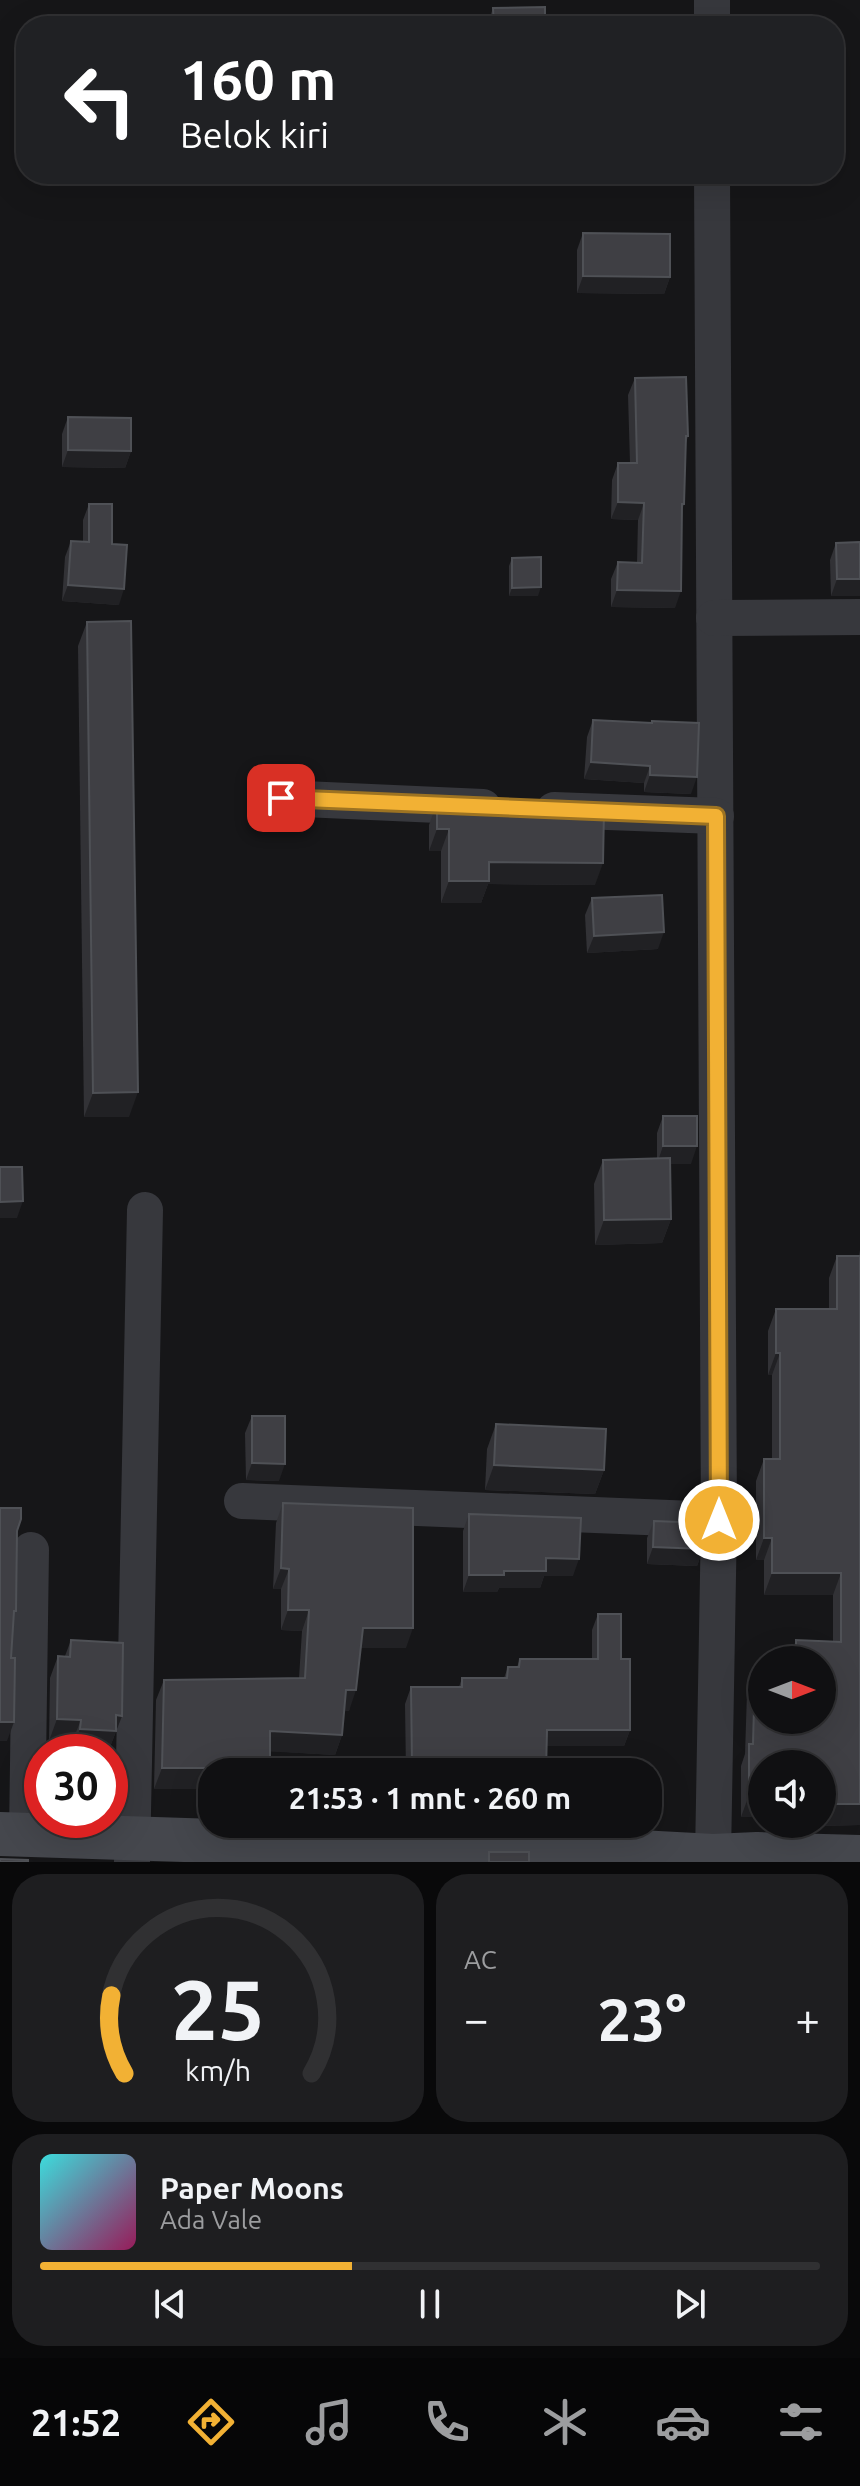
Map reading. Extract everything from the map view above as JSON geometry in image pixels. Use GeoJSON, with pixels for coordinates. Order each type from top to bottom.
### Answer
{"type":"FeatureCollection","features":[{"type":"Feature","properties":{"kind":"main road"},"geometry":{"type":"LineString","coordinates":[[14,1834],[132,1850],[844,1858]]}},
{"type":"Feature","properties":{"kind":"street"},"geometry":{"type":"LineString","coordinates":[[712,184],[719,1520],[713,1856]]}},
{"type":"Feature","properties":{"kind":"street"},"geometry":{"type":"LineString","coordinates":[[714,618],[860,617]]}},
{"type":"Feature","properties":{"kind":"street"},"geometry":{"type":"LineString","coordinates":[[281,798],[716,816]]}},
{"type":"Feature","properties":{"kind":"street"},"geometry":{"type":"LineString","coordinates":[[132,1850],[145,1210]]}},
{"type":"Feature","properties":{"kind":"street"},"geometry":{"type":"LineString","coordinates":[[242,1501],[719,1520]]}},
{"type":"Feature","properties":{"kind":"street"},"geometry":{"type":"LineString","coordinates":[[14,1834],[31,1550]]}},
{"type":"Feature","properties":{"kind":"building"},"geometry":{"type":"Polygon","coordinates":[[[545,7],[545,16],[493,16],[493,8],[545,7]]]}},
{"type":"Feature","properties":{"kind":"building"},"geometry":{"type":"Polygon","coordinates":[[[583,233],[670,234],[670,277],[583,276],[583,233]]]}},
{"type":"Feature","properties":{"kind":"building"},"geometry":{"type":"Polygon","coordinates":[[[686,377],[688,436],[682,504],[681,591],[617,590],[618,562],[642,563],[644,503],[618,502],[618,463],[637,463],[635,378],[686,377]]]}},
{"type":"Feature","properties":{"kind":"building"},"geometry":{"type":"Polygon","coordinates":[[[68,417],[131,418],[131,451],[68,450],[68,417]]]}},
{"type":"Feature","properties":{"kind":"building"},"geometry":{"type":"Polygon","coordinates":[[[89,504],[112,504],[112,544],[127,545],[124,589],[68,585],[71,541],[89,542],[89,504]]]}},
{"type":"Feature","properties":{"kind":"building"},"geometry":{"type":"Polygon","coordinates":[[[860,542],[860,579],[837,579],[836,543],[860,542]]]}},
{"type":"Feature","properties":{"kind":"building"},"geometry":{"type":"Polygon","coordinates":[[[541,557],[541,587],[512,588],[512,558],[541,557]]]}},
{"type":"Feature","properties":{"kind":"building"},"geometry":{"type":"Polygon","coordinates":[[[131,621],[138,1092],[93,1093],[87,622],[131,621]]]}},
{"type":"Feature","properties":{"kind":"building"},"geometry":{"type":"Polygon","coordinates":[[[593,720],[699,723],[697,777],[650,775],[650,766],[591,762],[593,720]]]}},
{"type":"Feature","properties":{"kind":"building"},"geometry":{"type":"Polygon","coordinates":[[[437,803],[604,810],[603,863],[489,862],[489,881],[449,881],[449,829],[437,829],[437,803]]]}},
{"type":"Feature","properties":{"kind":"building"},"geometry":{"type":"Polygon","coordinates":[[[662,895],[664,932],[594,936],[592,898],[662,895]]]}},
{"type":"Feature","properties":{"kind":"building"},"geometry":{"type":"Polygon","coordinates":[[[663,1116],[697,1116],[697,1146],[663,1146],[663,1116]]]}},
{"type":"Feature","properties":{"kind":"building"},"geometry":{"type":"Polygon","coordinates":[[[670,1158],[671,1219],[604,1220],[603,1160],[670,1158]]]}},
{"type":"Feature","properties":{"kind":"building"},"geometry":{"type":"Polygon","coordinates":[[[0,1167],[22,1167],[23,1201],[0,1202],[0,1167]]]}},
{"type":"Feature","properties":{"kind":"building"},"geometry":{"type":"Polygon","coordinates":[[[837,1256],[860,1256],[860,1804],[836,1804],[836,1750],[749,1750],[753,1734],[836,1734],[836,1646],[796,1646],[796,1640],[841,1642],[841,1573],[772,1573],[772,1538],[764,1538],[764,1459],[780,1459],[780,1353],[776,1353],[776,1309],[837,1309],[837,1256]]]}},
{"type":"Feature","properties":{"kind":"building"},"geometry":{"type":"Polygon","coordinates":[[[252,1416],[285,1416],[285,1464],[252,1463],[252,1416]]]}},
{"type":"Feature","properties":{"kind":"building"},"geometry":{"type":"Polygon","coordinates":[[[496,1424],[606,1429],[604,1470],[494,1465],[496,1424]]]}},
{"type":"Feature","properties":{"kind":"building"},"geometry":{"type":"Polygon","coordinates":[[[283,1503],[413,1508],[413,1628],[363,1628],[356,1690],[346,1690],[342,1735],[270,1731],[270,1758],[198,1758],[198,1768],[162,1768],[164,1680],[305,1678],[309,1610],[288,1610],[289,1569],[281,1568],[283,1503]]]}},
{"type":"Feature","properties":{"kind":"building"},"geometry":{"type":"Polygon","coordinates":[[[0,1508],[21,1508],[17,1531],[16,1611],[11,1658],[15,1658],[14,1722],[0,1722],[0,1508]]]}},
{"type":"Feature","properties":{"kind":"building"},"geometry":{"type":"Polygon","coordinates":[[[469,1514],[581,1518],[579,1559],[546,1558],[546,1571],[469,1575],[469,1514]]]}},
{"type":"Feature","properties":{"kind":"building"},"geometry":{"type":"Polygon","coordinates":[[[654,1521],[704,1523],[703,1549],[653,1547],[654,1521]]]}},
{"type":"Feature","properties":{"kind":"building"},"geometry":{"type":"Polygon","coordinates":[[[598,1614],[621,1614],[621,1659],[630,1659],[630,1730],[547,1730],[546,1758],[412,1758],[411,1687],[462,1687],[462,1678],[507,1678],[508,1667],[519,1667],[520,1659],[598,1659],[598,1614]]]}},
{"type":"Feature","properties":{"kind":"building"},"geometry":{"type":"Polygon","coordinates":[[[71,1640],[123,1643],[122,1716],[116,1715],[116,1731],[80,1729],[81,1720],[57,1719],[58,1656],[70,1657],[71,1640]]]}},
{"type":"Feature","properties":{"kind":"building"},"geometry":{"type":"Polygon","coordinates":[[[489,1852],[529,1852],[529,1862],[489,1862],[489,1852]]]}},
{"type":"Feature","properties":{"kind":"building"},"geometry":{"type":"Polygon","coordinates":[[[0,1859],[28,1860],[28,1862],[0,1862],[0,1859]]]}},
{"type":"Feature","properties":{"kind":"route"},"geometry":{"type":"LineString","coordinates":[[281,798],[716,816],[719,1520]]}}]}
